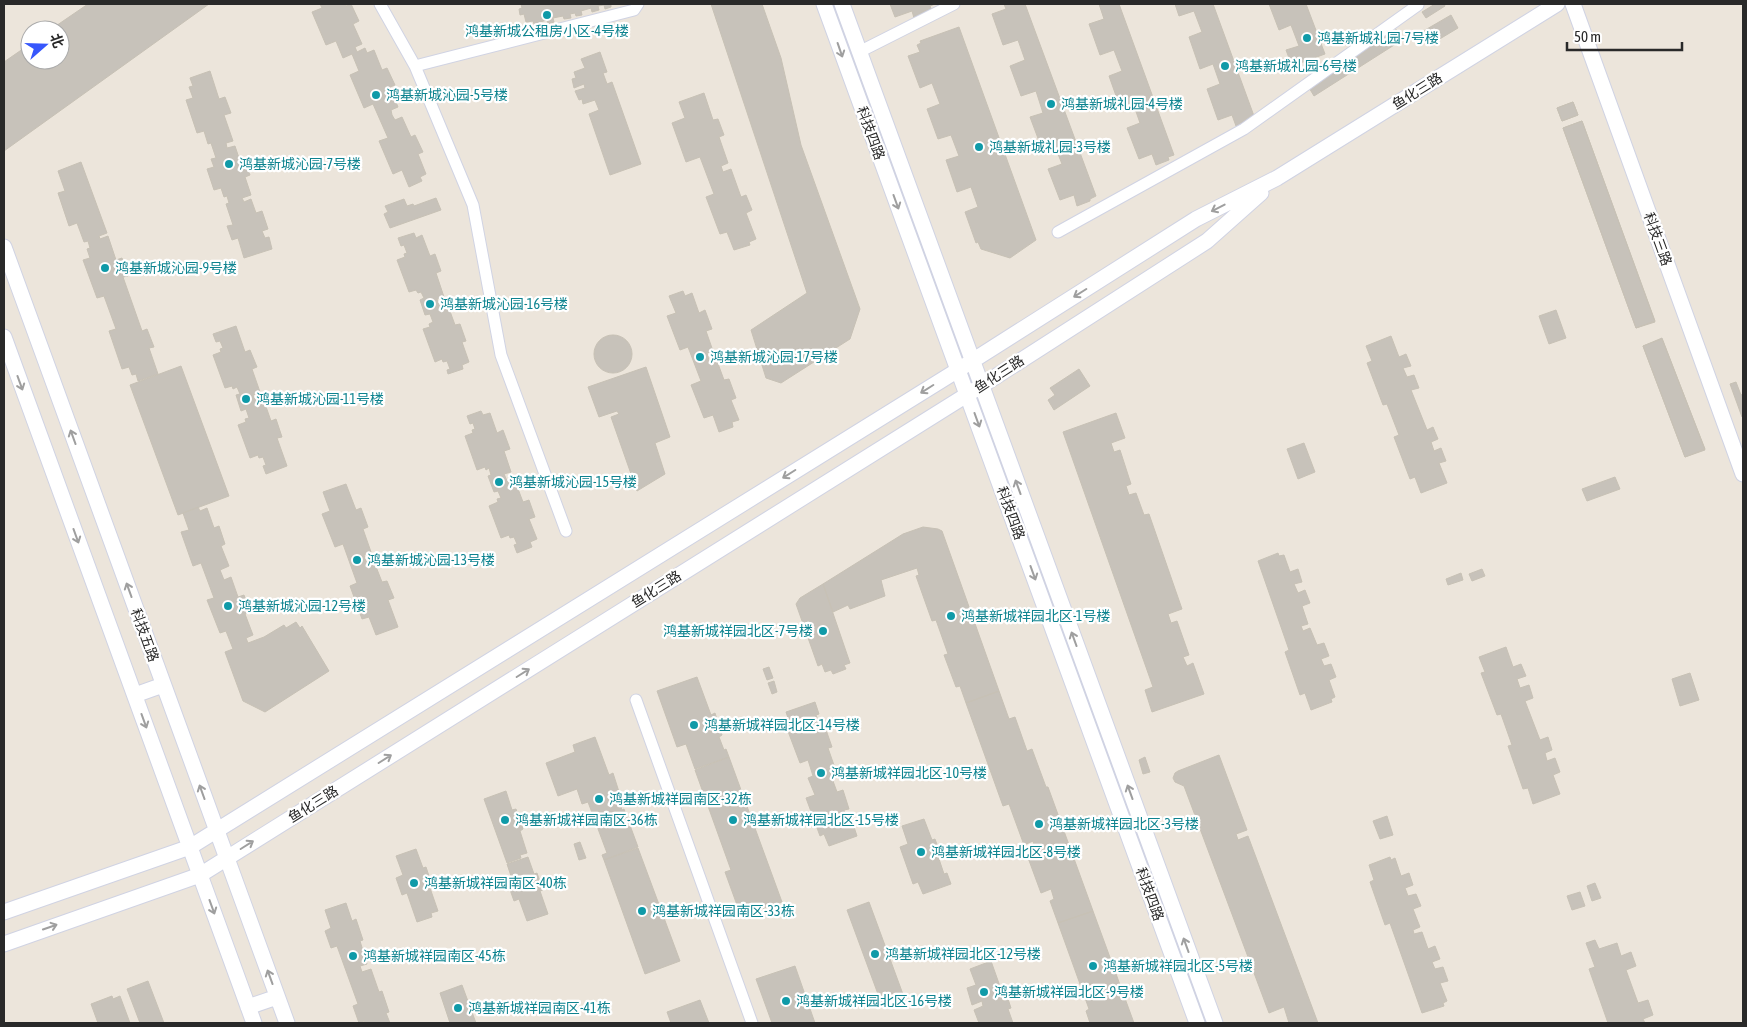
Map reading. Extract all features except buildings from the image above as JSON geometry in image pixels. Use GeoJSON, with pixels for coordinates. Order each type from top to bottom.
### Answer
{"type":"FeatureCollection","features":[{"type":"Feature","properties":{"kind":"street"},"geometry":{"type":"LineString","coordinates":[[380,4],[415,66],[472,205],[501,355],[566,531]]}},
{"type":"Feature","properties":{"kind":"street"},"geometry":{"type":"LineString","coordinates":[[415,66],[634,10],[638,4]]}},
{"type":"Feature","properties":{"kind":"street","name":"科技四路"},"geometry":{"type":"LineString","coordinates":[[824,4],[1197,1023]]}},
{"type":"Feature","properties":{"kind":"street","name":"科技四路"},"geometry":{"type":"LineString","coordinates":[[842,4],[1215,1023]]}},
{"type":"Feature","properties":{"kind":"street"},"geometry":{"type":"LineString","coordinates":[[860,52],[954,4]]}},
{"type":"Feature","properties":{"kind":"street"},"geometry":{"type":"LineString","coordinates":[[1058,232],[1244,129],[1418,6],[1417,4]]}},
{"type":"Feature","properties":{"kind":"street","name":"鱼化三路"},"geometry":{"type":"LineString","coordinates":[[4,912],[190,847],[958,370],[1196,219],[1278,178],[1557,4]]}},
{"type":"Feature","properties":{"kind":"street","name":"科技三路"},"geometry":{"type":"LineString","coordinates":[[1572,4],[1743,474]]}},
{"type":"Feature","properties":{"kind":"street","name":"鱼化三路"},"geometry":{"type":"LineString","coordinates":[[4,944],[200,875],[968,395],[1207,241],[1278,178]]}},
{"type":"Feature","properties":{"kind":"street","name":"科技五路"},"geometry":{"type":"LineString","coordinates":[[4,247],[287,1023]]}},
{"type":"Feature","properties":{"kind":"street"},"geometry":{"type":"LineString","coordinates":[[4,337],[254,1023]]}},
{"type":"Feature","properties":{"kind":"street"},"geometry":{"type":"LineString","coordinates":[[135,696],[164,685]]}},
{"type":"Feature","properties":{"kind":"street"},"geometry":{"type":"LineString","coordinates":[[636,700],[752,1023]]}},
{"type":"Feature","properties":{"kind":"street"},"geometry":{"type":"LineString","coordinates":[[248,1007],[277,997]]}},
{"type":"Feature","properties":{"kind":"place","name":"鸿基新城公租房小区-4号楼"},"geometry":{"type":"Point","coordinates":[547,15]}},
{"type":"Feature","properties":{"kind":"place","name":"鸿基新城礼园-7号楼"},"geometry":{"type":"Point","coordinates":[1307,38]}},
{"type":"Feature","properties":{"kind":"place","name":"鸿基新城礼园-6号楼"},"geometry":{"type":"Point","coordinates":[1225,66]}},
{"type":"Feature","properties":{"kind":"place","name":"鸿基新城沁园-5号楼"},"geometry":{"type":"Point","coordinates":[376,95]}},
{"type":"Feature","properties":{"kind":"place","name":"鸿基新城礼园-4号楼"},"geometry":{"type":"Point","coordinates":[1051,104]}},
{"type":"Feature","properties":{"kind":"place","name":"鸿基新城礼园-3号楼"},"geometry":{"type":"Point","coordinates":[979,147]}},
{"type":"Feature","properties":{"kind":"place","name":"鸿基新城沁园-7号楼"},"geometry":{"type":"Point","coordinates":[229,164]}},
{"type":"Feature","properties":{"kind":"place","name":"鸿基新城沁园-9号楼"},"geometry":{"type":"Point","coordinates":[105,268]}},
{"type":"Feature","properties":{"kind":"place","name":"鸿基新城沁园-16号楼"},"geometry":{"type":"Point","coordinates":[430,304]}},
{"type":"Feature","properties":{"kind":"place","name":"鸿基新城沁园-17号楼"},"geometry":{"type":"Point","coordinates":[700,357]}},
{"type":"Feature","properties":{"kind":"place","name":"鸿基新城沁园-11号楼"},"geometry":{"type":"Point","coordinates":[246,399]}},
{"type":"Feature","properties":{"kind":"place","name":"鸿基新城沁园-15号楼"},"geometry":{"type":"Point","coordinates":[499,482]}},
{"type":"Feature","properties":{"kind":"place","name":"鸿基新城沁园-13号楼"},"geometry":{"type":"Point","coordinates":[357,560]}},
{"type":"Feature","properties":{"kind":"place","name":"鸿基新城沁园-12号楼"},"geometry":{"type":"Point","coordinates":[228,606]}},
{"type":"Feature","properties":{"kind":"place","name":"鸿基新城祥园北区-1号楼"},"geometry":{"type":"Point","coordinates":[951,616]}},
{"type":"Feature","properties":{"kind":"place","name":"鸿基新城祥园北区-7号楼"},"geometry":{"type":"Point","coordinates":[823,631]}},
{"type":"Feature","properties":{"kind":"place","name":"鸿基新城祥园北区-14号楼"},"geometry":{"type":"Point","coordinates":[694,725]}},
{"type":"Feature","properties":{"kind":"place","name":"鸿基新城祥园北区-10号楼"},"geometry":{"type":"Point","coordinates":[821,773]}},
{"type":"Feature","properties":{"kind":"place","name":"鸿基新城祥园南区-32栋"},"geometry":{"type":"Point","coordinates":[599,799]}},
{"type":"Feature","properties":{"kind":"place","name":"鸿基新城祥园南区-36栋"},"geometry":{"type":"Point","coordinates":[505,820]}},
{"type":"Feature","properties":{"kind":"place","name":"鸿基新城祥园北区-15号楼"},"geometry":{"type":"Point","coordinates":[733,820]}},
{"type":"Feature","properties":{"kind":"place","name":"鸿基新城祥园北区-3号楼"},"geometry":{"type":"Point","coordinates":[1039,824]}},
{"type":"Feature","properties":{"kind":"place","name":"鸿基新城祥园北区-8号楼"},"geometry":{"type":"Point","coordinates":[921,852]}},
{"type":"Feature","properties":{"kind":"place","name":"鸿基新城祥园南区-40栋"},"geometry":{"type":"Point","coordinates":[414,883]}},
{"type":"Feature","properties":{"kind":"place","name":"鸿基新城祥园南区-33栋"},"geometry":{"type":"Point","coordinates":[642,911]}},
{"type":"Feature","properties":{"kind":"place","name":"鸿基新城祥园北区-12号楼"},"geometry":{"type":"Point","coordinates":[875,954]}},
{"type":"Feature","properties":{"kind":"place","name":"鸿基新城祥园南区-45栋"},"geometry":{"type":"Point","coordinates":[353,956]}},
{"type":"Feature","properties":{"kind":"place","name":"鸿基新城祥园北区-5号楼"},"geometry":{"type":"Point","coordinates":[1093,966]}},
{"type":"Feature","properties":{"kind":"place","name":"鸿基新城祥园北区-9号楼"},"geometry":{"type":"Point","coordinates":[984,992]}},
{"type":"Feature","properties":{"kind":"place","name":"鸿基新城祥园北区-16号楼"},"geometry":{"type":"Point","coordinates":[786,1001]}},
{"type":"Feature","properties":{"kind":"place","name":"鸿基新城祥园南区-41栋"},"geometry":{"type":"Point","coordinates":[458,1008]}}]}
